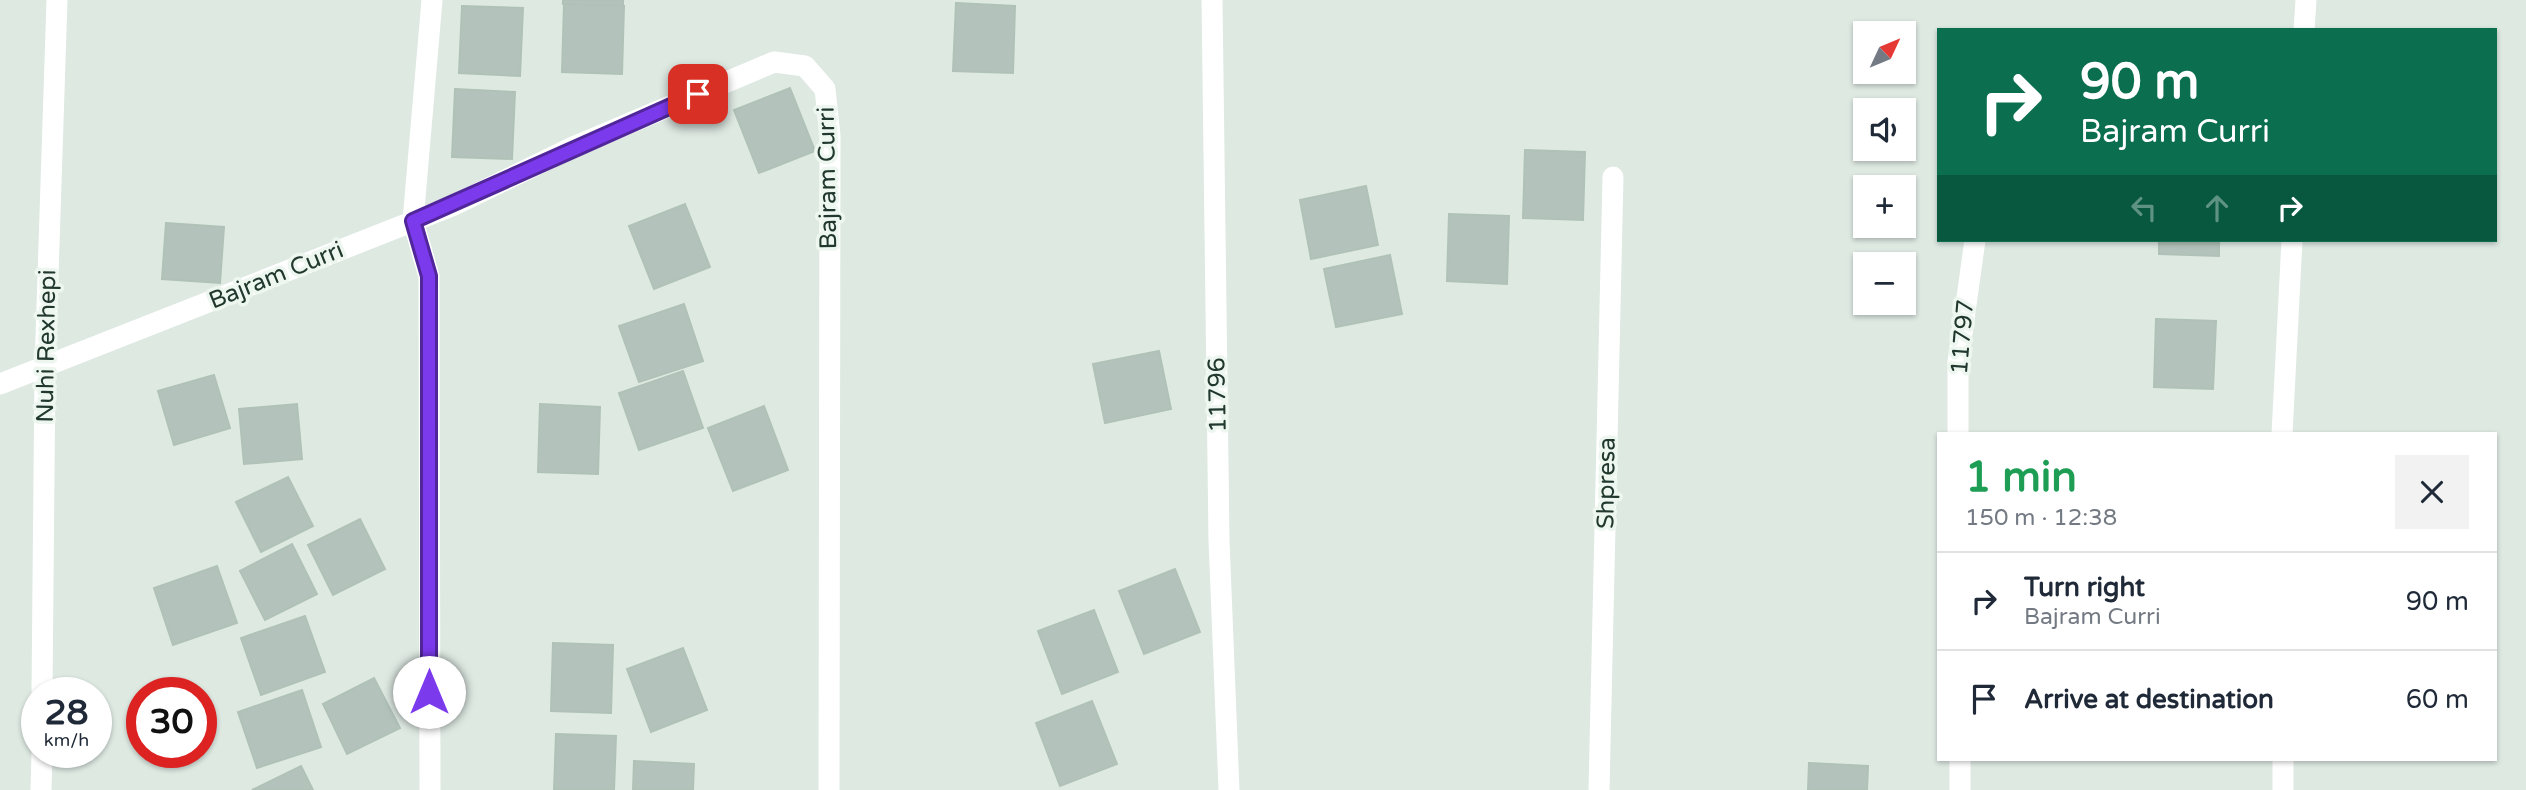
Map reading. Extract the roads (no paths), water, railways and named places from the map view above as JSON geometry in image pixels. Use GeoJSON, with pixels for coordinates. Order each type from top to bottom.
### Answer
{"type":"FeatureCollection","features":[{"type":"Feature","properties":{"kind":"street","name":"Nuhi Rexhepi"},"geometry":{"type":"LineString","coordinates":[[42,677],[45,367],[57,0]]}},
{"type":"Feature","properties":{"kind":"street"},"geometry":{"type":"LineString","coordinates":[[430,790],[429,276],[413,221],[432,0]]}},
{"type":"Feature","properties":{"kind":"street","name":"11796"},"geometry":{"type":"LineString","coordinates":[[1212,0],[1219,540],[1229,790]]}},
{"type":"Feature","properties":{"kind":"street"},"geometry":{"type":"LineString","coordinates":[[2304,28],[2306,0]]}},
{"type":"Feature","properties":{"kind":"street","name":"Bajram Curri"},"geometry":{"type":"LineString","coordinates":[[0,384],[452,206],[571,148],[774,62],[805,66],[825,89],[830,136],[829,790]]}},
{"type":"Feature","properties":{"kind":"street","name":"Shpresa"},"geometry":{"type":"LineString","coordinates":[[1599,790],[1613,177]]}},
{"type":"Feature","properties":{"kind":"street","name":"11797"},"geometry":{"type":"LineString","coordinates":[[1958,432],[1958,362],[1975,242]]}},
{"type":"Feature","properties":{"kind":"street"},"geometry":{"type":"LineString","coordinates":[[2281,432],[2292,242]]}},
{"type":"Feature","properties":{"kind":"street"},"geometry":{"type":"LineString","coordinates":[[1960,761],[1960,790]]}},
{"type":"Feature","properties":{"kind":"street"},"geometry":{"type":"LineString","coordinates":[[2283,761],[2283,790]]}},
{"type":"Feature","properties":{"kind":"street"},"geometry":{"type":"LineString","coordinates":[[41,790],[42,768]]}}]}
